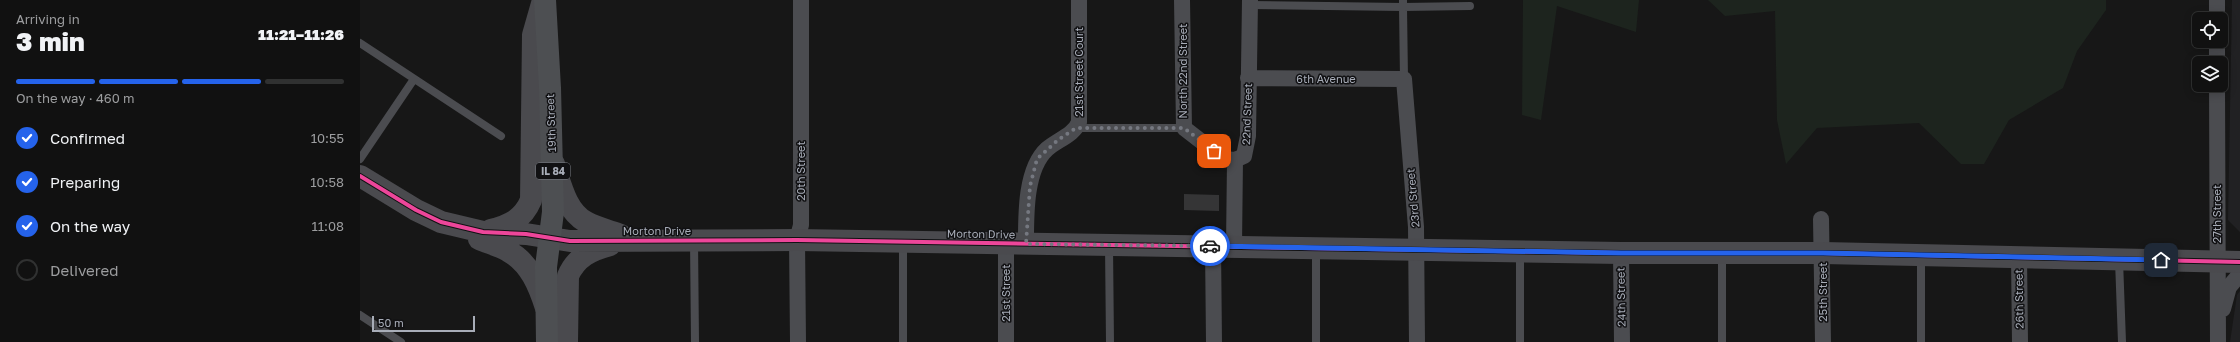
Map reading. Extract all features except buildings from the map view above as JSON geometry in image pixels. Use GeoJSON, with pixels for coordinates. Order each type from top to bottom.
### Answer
{"type":"FeatureCollection","features":[{"type":"Feature","properties":{"kind":"main road","name":"19th Street"},"geometry":{"type":"LineString","coordinates":[[544,0],[552,160],[553,212],[546,267],[547,342]]}},
{"type":"Feature","properties":{"kind":"street"},"geometry":{"type":"LineString","coordinates":[[483,232],[512,224],[523,213],[531,200],[532,35],[544,0]]}},
{"type":"Feature","properties":{"kind":"street","name":"20th Street"},"geometry":{"type":"LineString","coordinates":[[798,342],[797,240],[801,224],[801,0]]}},
{"type":"Feature","properties":{"kind":"street","name":"21st Street Court"},"geometry":{"type":"LineString","coordinates":[[1016,244],[1037,159],[1058,140],[1076,128],[1079,122],[1079,0]]}},
{"type":"Feature","properties":{"kind":"street","name":"North 22nd Street"},"geometry":{"type":"LineString","coordinates":[[1182,0],[1184,128],[1224,159],[1235,160]]}},
{"type":"Feature","properties":{"kind":"street"},"geometry":{"type":"LineString","coordinates":[[2217,0],[2217,12]]}},
{"type":"Feature","properties":{"kind":"street","name":"22nd Street"},"geometry":{"type":"LineString","coordinates":[[1214,342],[1223,246],[1235,160],[1244,156],[1247,147],[1250,3]]}},
{"type":"Feature","properties":{"kind":"street","name":"6th Avenue"},"geometry":{"type":"LineString","coordinates":[[1248,78],[1404,79]]}},
{"type":"Feature","properties":{"kind":"street","name":"23rd Street"},"geometry":{"type":"LineString","coordinates":[[1404,79],[1417,249],[1417,342]]}},
{"type":"Feature","properties":{"kind":"street","name":"27th Street"},"geometry":{"type":"LineString","coordinates":[[2217,92],[2218,337]]}},
{"type":"Feature","properties":{"kind":"street"},"geometry":{"type":"LineString","coordinates":[[552,160],[567,202],[578,217],[587,223],[630,240]]}},
{"type":"Feature","properties":{"kind":"street","name":"Morton Drive"},"geometry":{"type":"LineString","coordinates":[[360,176],[416,210],[441,222],[483,232],[550,237],[570,241],[903,241],[1621,253],[1722,252],[1921,256],[2019,256],[2240,262]]}},
{"type":"Feature","properties":{"kind":"street","name":"25th Street"},"geometry":{"type":"LineString","coordinates":[[1821,219],[1823,253],[1823,342]]}},
{"type":"Feature","properties":{"kind":"street"},"geometry":{"type":"LineString","coordinates":[[441,222],[508,250],[517,256],[538,283],[546,309]]}},
{"type":"Feature","properties":{"kind":"street"},"geometry":{"type":"LineString","coordinates":[[567,342],[568,276],[572,268],[581,257],[594,249],[630,240]]}},
{"type":"Feature","properties":{"kind":"street","name":"21st Street"},"geometry":{"type":"LineString","coordinates":[[1006,342],[1016,244]]}},
{"type":"Feature","properties":{"kind":"street","name":"24th Street"},"geometry":{"type":"LineString","coordinates":[[1621,253],[1622,342]]}},
{"type":"Feature","properties":{"kind":"street","name":"26th Street"},"geometry":{"type":"LineString","coordinates":[[2019,256],[2020,342]]}},
{"type":"Feature","properties":{"kind":"street"},"geometry":{"type":"LineString","coordinates":[[2218,337],[2229,287],[2240,274]]}},
{"type":"Feature","properties":{"kind":"lane"},"geometry":{"type":"LineString","coordinates":[[1250,3],[1403,3],[1470,6]]}},
{"type":"Feature","properties":{"kind":"lane"},"geometry":{"type":"LineString","coordinates":[[1403,3],[1404,79]]}},
{"type":"Feature","properties":{"kind":"lane"},"geometry":{"type":"LineString","coordinates":[[360,43],[501,136]]}},
{"type":"Feature","properties":{"kind":"lane"},"geometry":{"type":"LineString","coordinates":[[360,159],[414,79]]}},
{"type":"Feature","properties":{"kind":"lane"},"geometry":{"type":"LineString","coordinates":[[1076,128],[1184,128]]}},
{"type":"Feature","properties":{"kind":"lane"},"geometry":{"type":"LineString","coordinates":[[694,240],[696,342]]}},
{"type":"Feature","properties":{"kind":"lane"},"geometry":{"type":"LineString","coordinates":[[903,241],[904,342]]}},
{"type":"Feature","properties":{"kind":"lane"},"geometry":{"type":"LineString","coordinates":[[1109,245],[1110,342]]}},
{"type":"Feature","properties":{"kind":"lane"},"geometry":{"type":"LineString","coordinates":[[1316,248],[1316,342]]}},
{"type":"Feature","properties":{"kind":"lane"},"geometry":{"type":"LineString","coordinates":[[1520,251],[1520,342]]}},
{"type":"Feature","properties":{"kind":"lane"},"geometry":{"type":"LineString","coordinates":[[1722,252],[1722,342]]}},
{"type":"Feature","properties":{"kind":"lane"},"geometry":{"type":"LineString","coordinates":[[1921,256],[1921,342]]}},
{"type":"Feature","properties":{"kind":"lane"},"geometry":{"type":"LineString","coordinates":[[2119,259],[2122,342]]}},
{"type":"Feature","properties":{"kind":"lane"},"geometry":{"type":"LineString","coordinates":[[360,315],[401,342]]}},
{"type":"Feature","properties":{"kind":"shaded area"},"geometry":{"type":"Polygon","coordinates":[[[1523,0],[1639,0],[1636,32],[1557,6],[1541,120],[1522,115],[1523,0]]]}},
{"type":"Feature","properties":{"kind":"shaded area"},"geometry":{"type":"Polygon","coordinates":[[[1708,0],[2106,0],[2106,10],[2077,51],[2063,88],[2009,120],[1984,164],[1961,164],[1919,123],[1817,128],[1786,164],[1777,120],[1775,11],[1725,16],[1708,0]]]}},
{"type":"Feature","properties":{"kind":"shaded area"},"geometry":{"type":"Polygon","coordinates":[[[2232,0],[2240,0],[2240,232],[2228,220],[2232,0]]]}},
{"type":"Feature","properties":{"kind":"shaded area"},"geometry":{"type":"Polygon","coordinates":[[[2240,291],[2240,342],[2230,342],[2237,295],[2240,291]]]}},
{"type":"Feature","properties":{"kind":"cycle path"},"geometry":{"type":"LineString","coordinates":[[360,176],[416,210],[441,222],[483,232],[526,234],[570,241],[797,240],[1621,253],[1823,253],[2240,262]]}},
{"type":"Feature","properties":{"kind":"way so far"},"geometry":{"type":"LineString","coordinates":[[1210,246],[1026,244],[1026,228],[1030,186],[1037,159],[1058,140],[1076,128],[1184,128],[1214,151]]}},
{"type":"Feature","properties":{"kind":"route"},"geometry":{"type":"LineString","coordinates":[[1210,246],[1621,253],[1823,253],[2161,260]]}}]}
